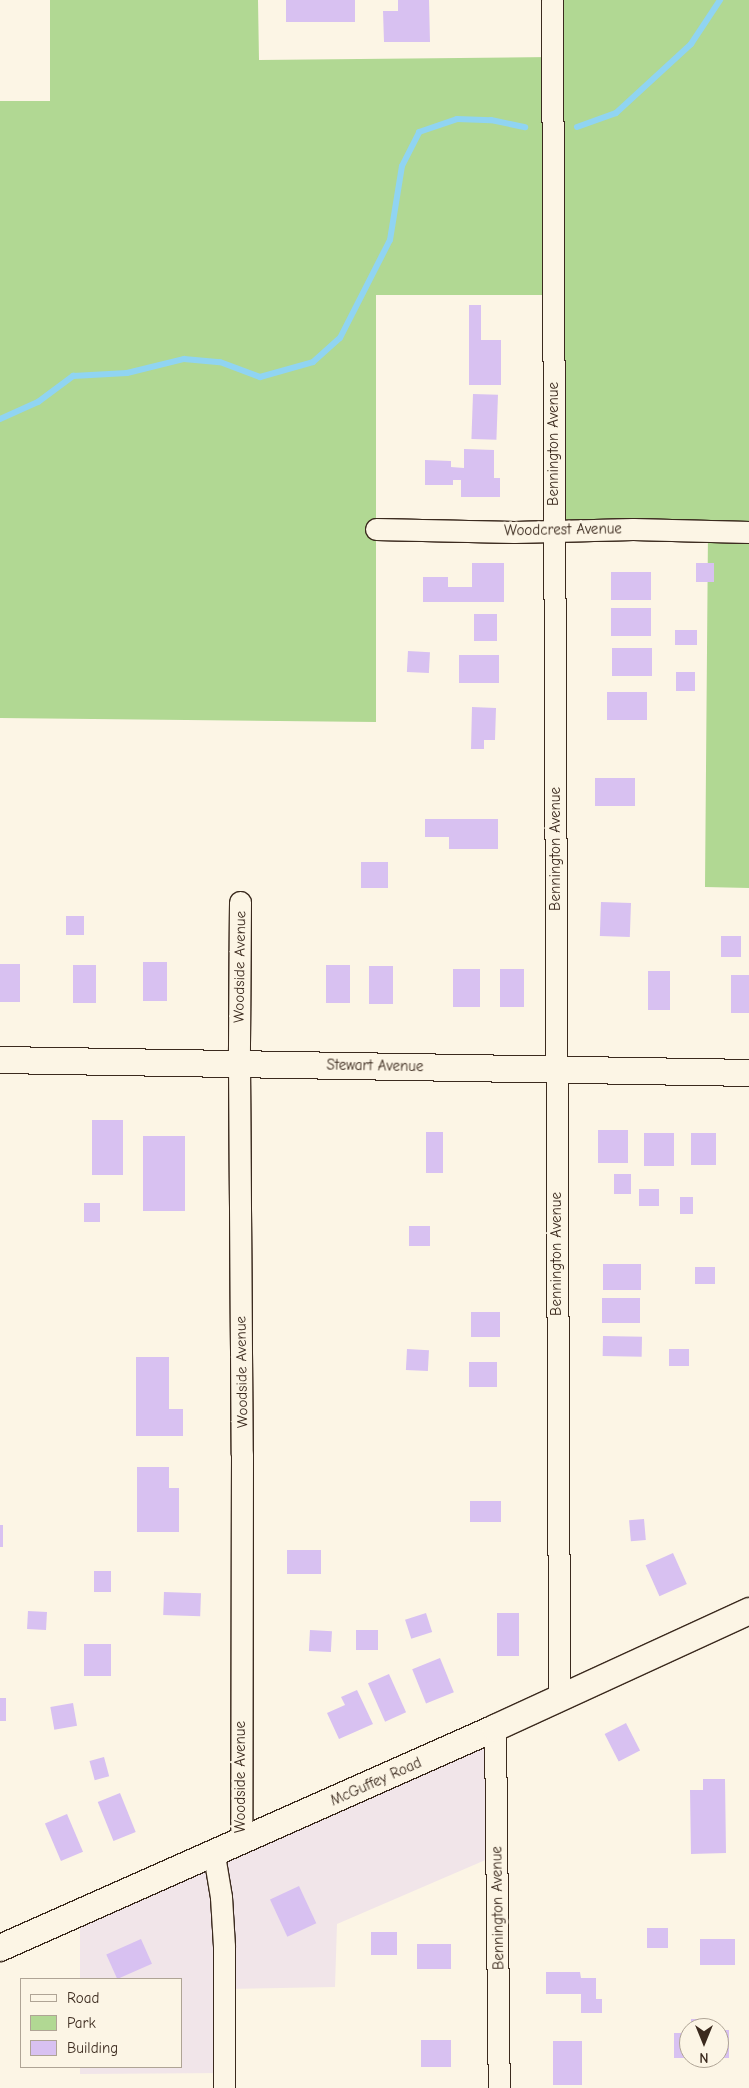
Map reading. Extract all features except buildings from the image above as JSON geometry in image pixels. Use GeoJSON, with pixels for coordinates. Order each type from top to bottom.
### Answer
{"type":"FeatureCollection","features":[{"type":"Feature","properties":{"kind":"street","name":"Bennington Avenue"},"geometry":{"type":"LineString","coordinates":[[552,0],[559,1699]]}},
{"type":"Feature","properties":{"kind":"street","name":"Woodcrest Avenue"},"geometry":{"type":"LineString","coordinates":[[376,529],[514,532],[633,529],[749,532]]}},
{"type":"Feature","properties":{"kind":"street","name":"Woodside Avenue"},"geometry":{"type":"LineString","coordinates":[[240,902],[241,1842]]}},
{"type":"Feature","properties":{"kind":"street","name":"Stewart Avenue"},"geometry":{"type":"LineString","coordinates":[[0,1060],[749,1073]]}},
{"type":"Feature","properties":{"kind":"street","name":"McGuffey Road"},"geometry":{"type":"LineString","coordinates":[[0,1948],[214,1855],[749,1611]]}},
{"type":"Feature","properties":{"kind":"street","name":"Bennington Avenue"},"geometry":{"type":"LineString","coordinates":[[496,1728],[499,2088]]}},
{"type":"Feature","properties":{"kind":"street"},"geometry":{"type":"LineString","coordinates":[[214,1855],[222,1897],[224,2088]]}},
{"type":"Feature","properties":{"kind":"shaded area"},"geometry":{"type":"Polygon","coordinates":[[[495,1728],[497,1855],[337,1924],[335,1987],[224,1989],[224,2073],[80,2074],[80,2068],[182,2068],[182,1978],[80,1978],[80,1913],[495,1728]]]}},
{"type":"Feature","properties":{"kind":"green space"},"geometry":{"type":"Polygon","coordinates":[[[50,0],[258,0],[259,60],[552,57],[552,0],[749,0],[749,888],[705,887],[708,531],[554,530],[553,295],[376,295],[376,722],[0,718],[0,101],[50,101],[50,0]]]}},
{"type":"Feature","properties":{"kind":"waterway"},"geometry":{"type":"LineString","coordinates":[[577,127],[616,113],[691,44],[720,0]]}},
{"type":"Feature","properties":{"kind":"waterway"},"geometry":{"type":"LineString","coordinates":[[0,419],[38,402],[73,376],[127,373],[184,359],[220,362],[260,377],[313,362],[340,338],[390,240],[402,166],[419,132],[457,119],[491,120],[525,127]]}}]}
